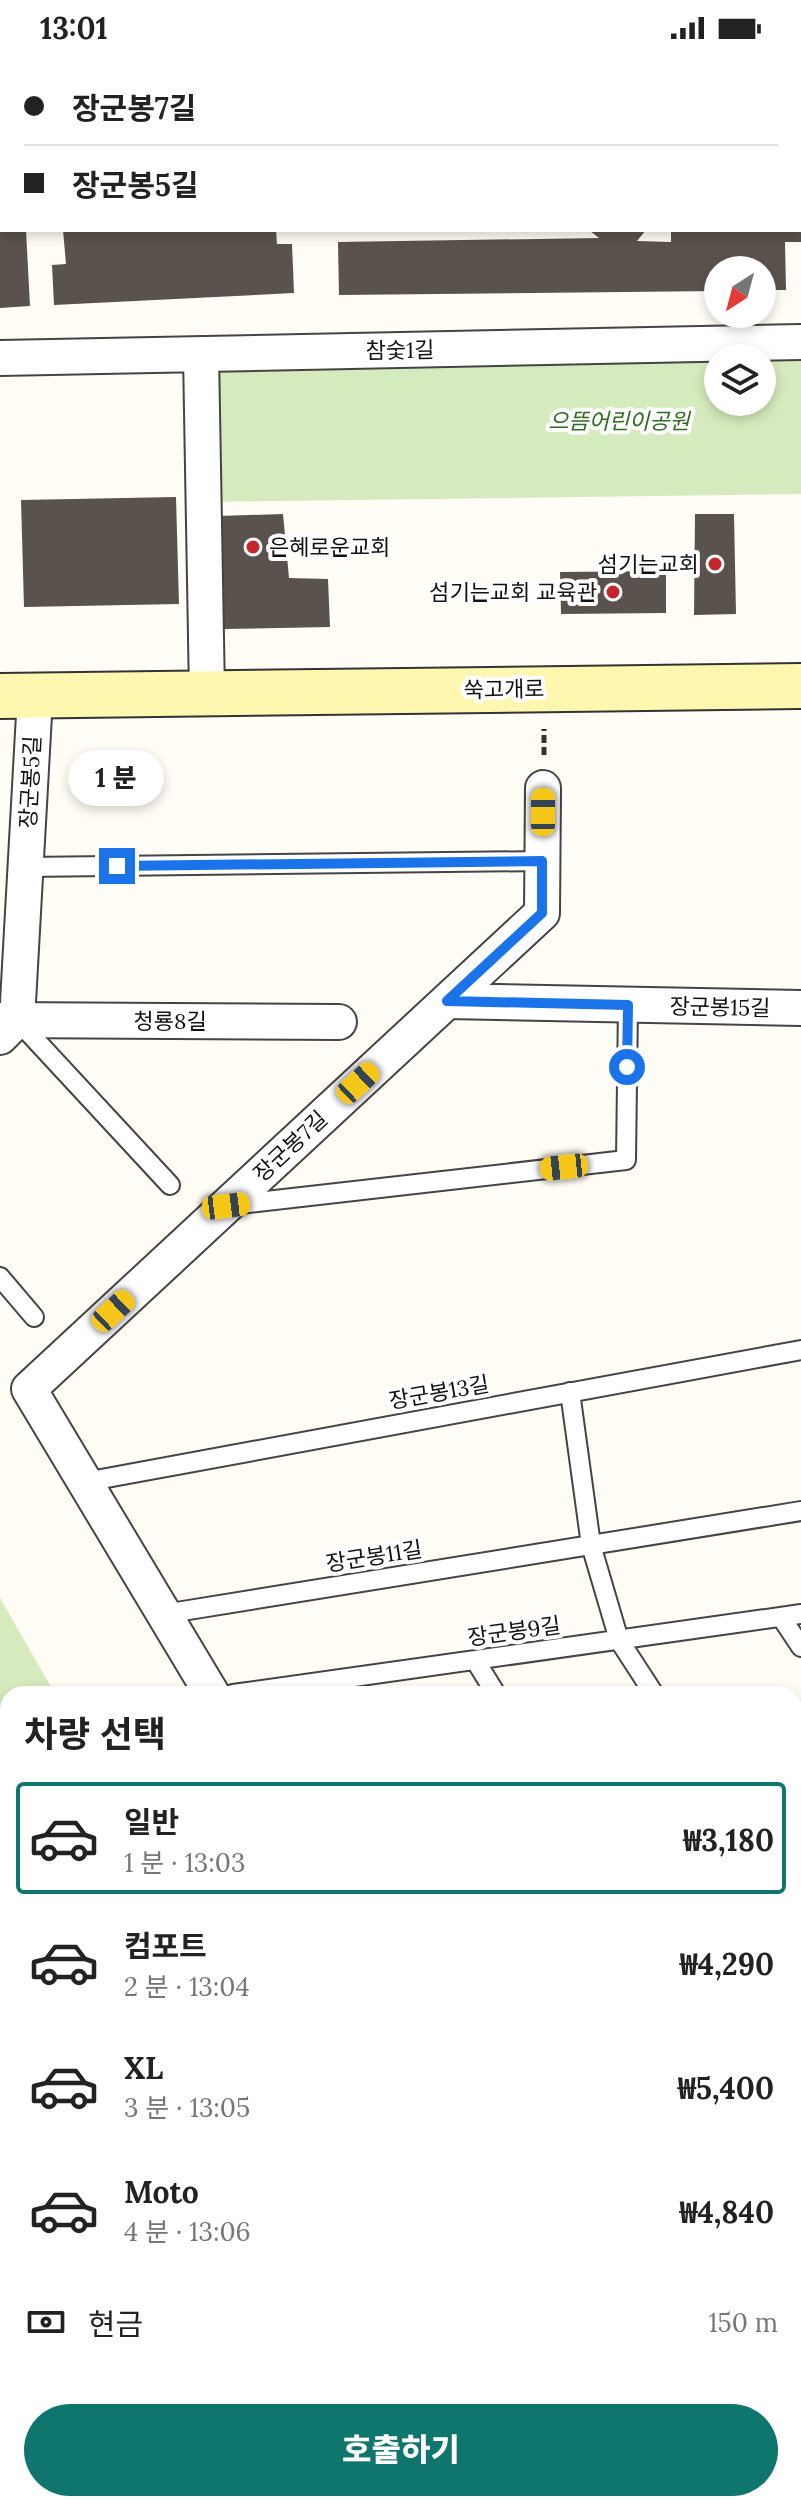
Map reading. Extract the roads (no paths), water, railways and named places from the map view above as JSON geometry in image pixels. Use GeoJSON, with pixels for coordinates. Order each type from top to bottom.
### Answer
{"type":"FeatureCollection","features":[{"type":"Feature","properties":{"kind":"main road","name":"쑥고개로"},"geometry":{"type":"LineString","coordinates":[[17,696],[801,686]]}},
{"type":"Feature","properties":{"kind":"street","name":"참숯1길"},"geometry":{"type":"LineString","coordinates":[[0,358],[801,342]]}},
{"type":"Feature","properties":{"kind":"street"},"geometry":{"type":"LineString","coordinates":[[201,354],[207,694]]}},
{"type":"Feature","properties":{"kind":"street","name":"장군봉5길"},"geometry":{"type":"LineString","coordinates":[[6,1026],[26,867],[17,696]]}},
{"type":"Feature","properties":{"kind":"street","name":"장군봉7길"},"geometry":{"type":"LineString","coordinates":[[207,1686],[29,1389],[542,913],[543,788]]}},
{"type":"Feature","properties":{"kind":"street","name":"장군봉15길"},"geometry":{"type":"LineString","coordinates":[[447,1001],[801,1008]]}},
{"type":"Feature","properties":{"kind":"street","name":"청룡8길"},"geometry":{"type":"LineString","coordinates":[[6,1026],[339,1022]]}},
{"type":"Feature","properties":{"kind":"lane"},"geometry":{"type":"LineString","coordinates":[[26,867],[542,861]]}},
{"type":"Feature","properties":{"kind":"lane","name":"장군봉7길"},"geometry":{"type":"LineString","coordinates":[[226,1206],[626,1160],[628,1005]]}},
{"type":"Feature","properties":{"kind":"lane"},"geometry":{"type":"LineString","coordinates":[[6,1026],[170,1185]]}},
{"type":"Feature","properties":{"kind":"lane"},"geometry":{"type":"LineString","coordinates":[[0,1277],[34,1317]]}},
{"type":"Feature","properties":{"kind":"lane","name":"장군봉13길"},"geometry":{"type":"LineString","coordinates":[[85,1482],[801,1350]]}},
{"type":"Feature","properties":{"kind":"lane"},"geometry":{"type":"LineString","coordinates":[[570,1392],[591,1545],[619,1640],[649,1686]]}},
{"type":"Feature","properties":{"kind":"lane","name":"장군봉11길"},"geometry":{"type":"LineString","coordinates":[[164,1614],[801,1511]]}},
{"type":"Feature","properties":{"kind":"lane","name":"장군봉9길"},"geometry":{"type":"LineString","coordinates":[[290,1686],[801,1614]]}},
{"type":"Feature","properties":{"kind":"lane"},"geometry":{"type":"LineString","coordinates":[[781,1617],[801,1647]]}},
{"type":"Feature","properties":{"kind":"lane"},"geometry":{"type":"LineString","coordinates":[[475,1660],[491,1686]]}},
{"type":"Feature","properties":{"kind":"place","name":"은혜로운교회"},"geometry":{"type":"Point","coordinates":[253,547]}},
{"type":"Feature","properties":{"kind":"place","name":"섬기는교회"},"geometry":{"type":"Point","coordinates":[715,564]}},
{"type":"Feature","properties":{"kind":"place","name":"섬기는교회 교육관"},"geometry":{"type":"Point","coordinates":[613,592]}},
{"type":"Feature","properties":{"kind":"park label","name":"으뜸어린이공원"},"geometry":{"type":"Point","coordinates":[619,421]}}]}
